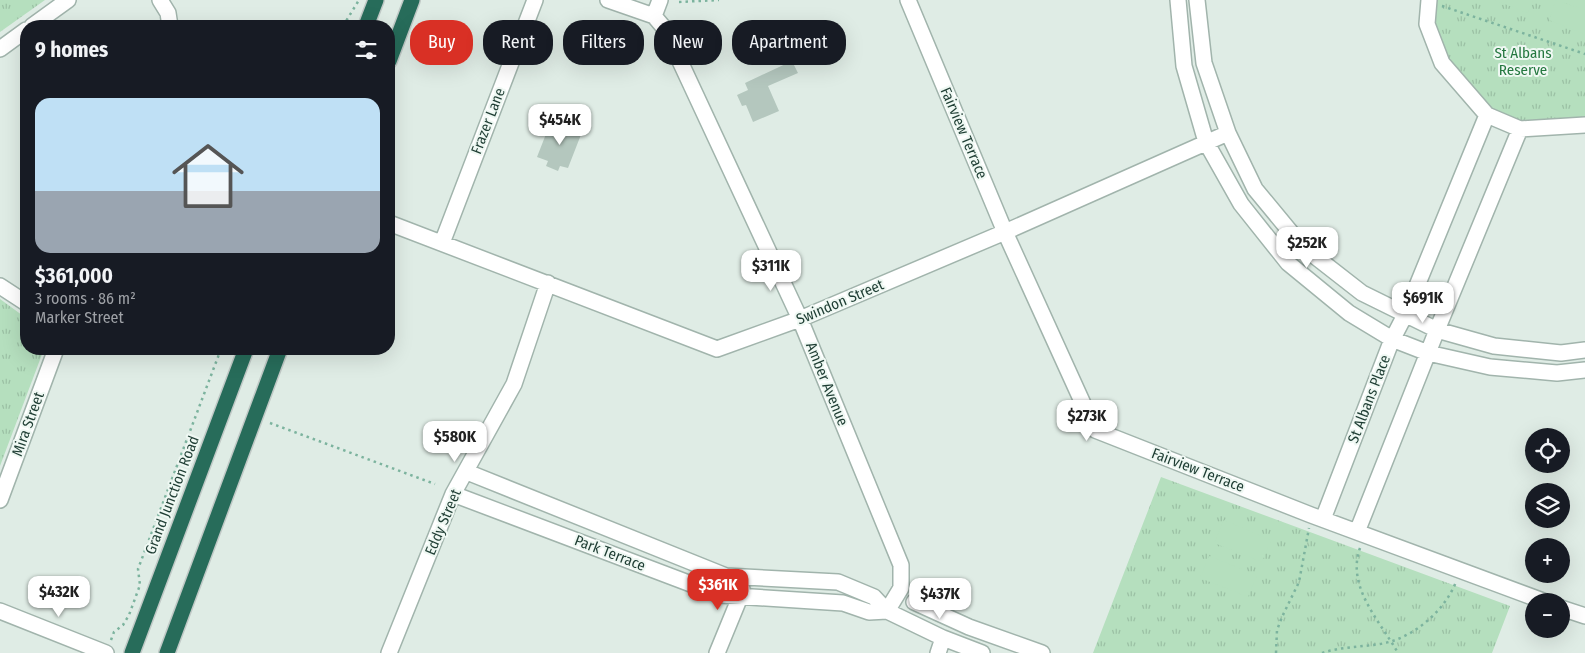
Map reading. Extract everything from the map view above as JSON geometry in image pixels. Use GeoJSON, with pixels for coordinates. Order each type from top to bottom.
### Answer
{"type":"FeatureCollection","features":[{"type":"Feature","properties":{"kind":"highway"},"geometry":{"type":"LineString","coordinates":[[368,20],[376,0]]}},
{"type":"Feature","properties":{"kind":"highway"},"geometry":{"type":"LineString","coordinates":[[395,45],[412,0]]}},
{"type":"Feature","properties":{"kind":"highway","name":"Grand Junction Road"},"geometry":{"type":"LineString","coordinates":[[132,653],[244,355]]}},
{"type":"Feature","properties":{"kind":"highway"},"geometry":{"type":"LineString","coordinates":[[167,653],[278,355]]}},
{"type":"Feature","properties":{"kind":"street"},"geometry":{"type":"LineString","coordinates":[[40,20],[68,0]]}},
{"type":"Feature","properties":{"kind":"street"},"geometry":{"type":"LineString","coordinates":[[160,0],[168,13],[169,20]]}},
{"type":"Feature","properties":{"kind":"street","name":"Frazer Lane"},"geometry":{"type":"LineString","coordinates":[[442,243],[535,0]]}},
{"type":"Feature","properties":{"kind":"street"},"geometry":{"type":"LineString","coordinates":[[608,0],[654,16],[660,0]]}},
{"type":"Feature","properties":{"kind":"street","name":"Fairview Terrace"},"geometry":{"type":"LineString","coordinates":[[908,0],[1005,232],[1095,430],[1460,572],[1525,595]]}},
{"type":"Feature","properties":{"kind":"street"},"geometry":{"type":"LineString","coordinates":[[1178,0],[1184,66],[1206,142],[1241,204],[1288,263],[1349,313],[1392,339],[1428,353],[1490,367],[1557,373],[1585,370]]}},
{"type":"Feature","properties":{"kind":"street"},"geometry":{"type":"LineString","coordinates":[[1197,0],[1204,63],[1228,133],[1255,189],[1303,247],[1362,293],[1437,330],[1494,346],[1560,353],[1585,350]]}},
{"type":"Feature","properties":{"kind":"street"},"geometry":{"type":"LineString","coordinates":[[1429,1],[1427,24],[1442,63],[1487,115],[1520,129],[1585,125]]}},
{"type":"Feature","properties":{"kind":"street","name":"Amber Avenue"},"geometry":{"type":"LineString","coordinates":[[654,16],[666,29],[800,319],[901,565],[901,588],[887,611]]}},
{"type":"Feature","properties":{"kind":"street"},"geometry":{"type":"LineString","coordinates":[[0,49],[20,34]]}},
{"type":"Feature","properties":{"kind":"street","name":"St Albans Place"},"geometry":{"type":"LineString","coordinates":[[1317,517],[1392,339],[1405,315],[1487,115]]}},
{"type":"Feature","properties":{"kind":"street"},"geometry":{"type":"LineString","coordinates":[[1361,533],[1437,330],[1520,129]]}},
{"type":"Feature","properties":{"kind":"street","name":"Swindon Street"},"geometry":{"type":"LineString","coordinates":[[395,225],[717,349],[800,319],[1005,232],[1228,133]]}},
{"type":"Feature","properties":{"kind":"street","name":"Eddy Street"},"geometry":{"type":"LineString","coordinates":[[389,653],[453,494],[467,472],[514,384],[548,283]]}},
{"type":"Feature","properties":{"kind":"street"},"geometry":{"type":"LineString","coordinates":[[0,286],[20,299]]}},
{"type":"Feature","properties":{"kind":"street","name":"Mira Street"},"geometry":{"type":"LineString","coordinates":[[0,500],[54,355]]}},
{"type":"Feature","properties":{"kind":"street","name":"Park Terrace"},"geometry":{"type":"LineString","coordinates":[[467,472],[726,576],[838,582],[874,597],[887,611],[943,638],[982,653]]}},
{"type":"Feature","properties":{"kind":"street","name":"Park Terrace"},"geometry":{"type":"LineString","coordinates":[[453,494],[720,594],[740,597],[843,603],[869,612],[887,611]]}},
{"type":"Feature","properties":{"kind":"street"},"geometry":{"type":"LineString","coordinates":[[717,653],[740,597],[744,577]]}},
{"type":"Feature","properties":{"kind":"street"},"geometry":{"type":"LineString","coordinates":[[914,602],[969,627],[1034,652]]}},
{"type":"Feature","properties":{"kind":"street"},"geometry":{"type":"LineString","coordinates":[[0,611],[108,649]]}},
{"type":"Feature","properties":{"kind":"street"},"geometry":{"type":"LineString","coordinates":[[1570,611],[1585,616]]}},
{"type":"Feature","properties":{"kind":"street"},"geometry":{"type":"LineString","coordinates":[[938,653],[943,638]]}},
{"type":"Feature","properties":{"kind":"path"},"geometry":{"type":"LineString","coordinates":[[347,20],[359,0]]}},
{"type":"Feature","properties":{"kind":"path"},"geometry":{"type":"LineString","coordinates":[[679,2],[719,0]]}},
{"type":"Feature","properties":{"kind":"path"},"geometry":{"type":"LineString","coordinates":[[1429,1],[1585,54]]}},
{"type":"Feature","properties":{"kind":"path"},"geometry":{"type":"LineString","coordinates":[[108,649],[114,632],[123,625],[129,615],[140,585],[138,569],[219,355]]}},
{"type":"Feature","properties":{"kind":"path"},"geometry":{"type":"LineString","coordinates":[[270,423],[434,484]]}},
{"type":"Feature","properties":{"kind":"path"},"geometry":{"type":"LineString","coordinates":[[1276,653],[1278,630],[1282,617],[1299,582],[1317,517]]}},
{"type":"Feature","properties":{"kind":"path"},"geometry":{"type":"LineString","coordinates":[[1361,533],[1357,556],[1358,579],[1370,609],[1398,653]]}},
{"type":"Feature","properties":{"kind":"path"},"geometry":{"type":"LineString","coordinates":[[1322,653],[1341,648],[1381,644],[1412,632],[1433,614],[1451,594],[1460,572]]}},
{"type":"Feature","properties":{"kind":"green space"},"geometry":{"type":"Polygon","coordinates":[[[0,0],[45,0],[0,32],[0,0]]]}},
{"type":"Feature","properties":{"kind":"green space","name":"St Albans Reserve"},"geometry":{"type":"Polygon","coordinates":[[[1429,0],[1585,0],[1585,125],[1547,128],[1487,115],[1442,63],[1429,0]]]}},
{"type":"Feature","properties":{"kind":"green space"},"geometry":{"type":"Polygon","coordinates":[[[1494,0],[1533,0],[1528,13],[1494,0]]]}},
{"type":"Feature","properties":{"kind":"green space"},"geometry":{"type":"Polygon","coordinates":[[[1556,0],[1585,10],[1585,34],[1549,20],[1556,0]]]}},
{"type":"Feature","properties":{"kind":"green space"},"geometry":{"type":"Polygon","coordinates":[[[0,299],[20,314],[20,355],[42,355],[0,466],[0,299]]]}},
{"type":"Feature","properties":{"kind":"green space"},"geometry":{"type":"Polygon","coordinates":[[[1161,477],[1510,606],[1492,653],[1093,653],[1161,477]]]}},
{"type":"Feature","properties":{"kind":"green space"},"geometry":{"type":"Polygon","coordinates":[[[1224,520],[1271,540],[1262,562],[1214,543],[1224,520]]]}},
{"type":"Feature","properties":{"kind":"green space"},"geometry":{"type":"Polygon","coordinates":[[[1209,556],[1257,575],[1248,597],[1200,578],[1209,556]]]}},
{"type":"Feature","properties":{"kind":"building"},"geometry":{"type":"Polygon","coordinates":[[[783,65],[794,65],[798,73],[768,86],[779,111],[753,122],[746,105],[742,106],[737,95],[748,90],[745,83],[783,65]]]}},
{"type":"Feature","properties":{"kind":"building"},"geometry":{"type":"Polygon","coordinates":[[[555,121],[582,132],[568,168],[560,166],[558,171],[546,166],[548,161],[537,157],[546,134],[550,135],[555,121]]]}}]}
